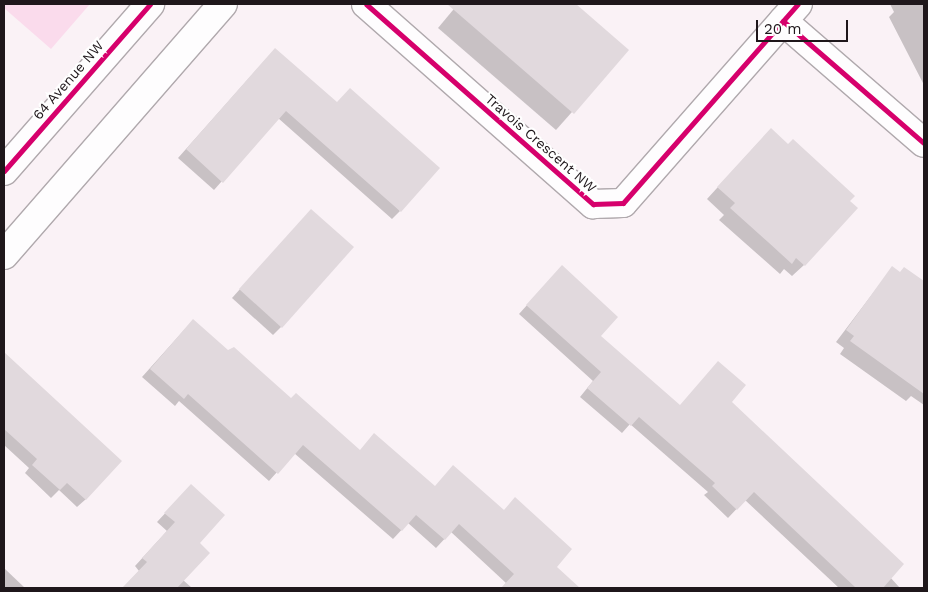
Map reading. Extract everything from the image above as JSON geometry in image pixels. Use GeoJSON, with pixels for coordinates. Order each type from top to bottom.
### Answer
{"type":"FeatureCollection","features":[{"type":"Feature","properties":{"kind":"street","name":"64 Avenue NW"},"geometry":{"type":"LineString","coordinates":[[4,172],[150,4]]}},
{"type":"Feature","properties":{"kind":"street"},"geometry":{"type":"LineString","coordinates":[[4,255],[224,4]]}},
{"type":"Feature","properties":{"kind":"street","name":"Travois Crescent NW"},"geometry":{"type":"LineString","coordinates":[[366,4],[593,204],[623,203],[790,13]]}},
{"type":"Feature","properties":{"kind":"street"},"geometry":{"type":"LineString","coordinates":[[790,13],[924,143]]}},
{"type":"Feature","properties":{"kind":"shaded area"},"geometry":{"type":"Polygon","coordinates":[[[4,4],[90,4],[51,49],[4,8],[4,4]]]}},
{"type":"Feature","properties":{"kind":"building"},"geometry":{"type":"Polygon","coordinates":[[[447,4],[576,4],[629,50],[574,114],[447,4]]]}},
{"type":"Feature","properties":{"kind":"building"},"geometry":{"type":"Polygon","coordinates":[[[275,48],[337,102],[350,88],[440,168],[401,212],[286,111],[223,183],[186,149],[275,48]]]}},
{"type":"Feature","properties":{"kind":"building"},"geometry":{"type":"Polygon","coordinates":[[[771,128],[788,144],[793,139],[855,196],[850,201],[858,208],[805,266],[796,258],[792,264],[730,208],[735,203],[717,187],[771,128]]]}},
{"type":"Feature","properties":{"kind":"building"},"geometry":{"type":"Polygon","coordinates":[[[311,209],[354,247],[282,328],[239,289],[311,209]]]}},
{"type":"Feature","properties":{"kind":"building"},"geometry":{"type":"Polygon","coordinates":[[[562,265],[618,317],[601,336],[680,405],[718,361],[746,385],[732,402],[904,564],[883,588],[856,588],[754,492],[737,510],[712,486],[715,483],[639,417],[631,426],[587,388],[601,372],[526,305],[562,265]]]}},
{"type":"Feature","properties":{"kind":"building"},"geometry":{"type":"Polygon","coordinates":[[[892,266],[900,272],[904,267],[924,281],[924,394],[850,341],[854,336],[846,330],[892,266]]]}},
{"type":"Feature","properties":{"kind":"building"},"geometry":{"type":"Polygon","coordinates":[[[193,319],[228,350],[234,347],[291,398],[296,393],[360,450],[374,433],[435,486],[453,465],[504,510],[515,497],[572,549],[557,567],[580,588],[501,588],[514,574],[459,524],[445,540],[416,515],[402,531],[303,445],[278,474],[188,394],[184,399],[150,369],[193,319]]]}},
{"type":"Feature","properties":{"kind":"building"},"geometry":{"type":"Polygon","coordinates":[[[4,352],[122,461],[86,500],[67,483],[60,490],[32,465],[37,459],[4,429],[4,352]]]}},
{"type":"Feature","properties":{"kind":"building"},"geometry":{"type":"Polygon","coordinates":[[[191,484],[225,515],[200,543],[210,553],[177,588],[122,588],[147,562],[142,558],[175,522],[164,513],[191,484]]]}},
{"type":"Feature","properties":{"kind":"cycle path"},"geometry":{"type":"LineString","coordinates":[[4,171],[150,4]]}},
{"type":"Feature","properties":{"kind":"cycle path"},"geometry":{"type":"LineString","coordinates":[[366,4],[593,204],[623,203],[798,4]]}},
{"type":"Feature","properties":{"kind":"cycle path"},"geometry":{"type":"LineString","coordinates":[[783,21],[924,143]]}}]}
